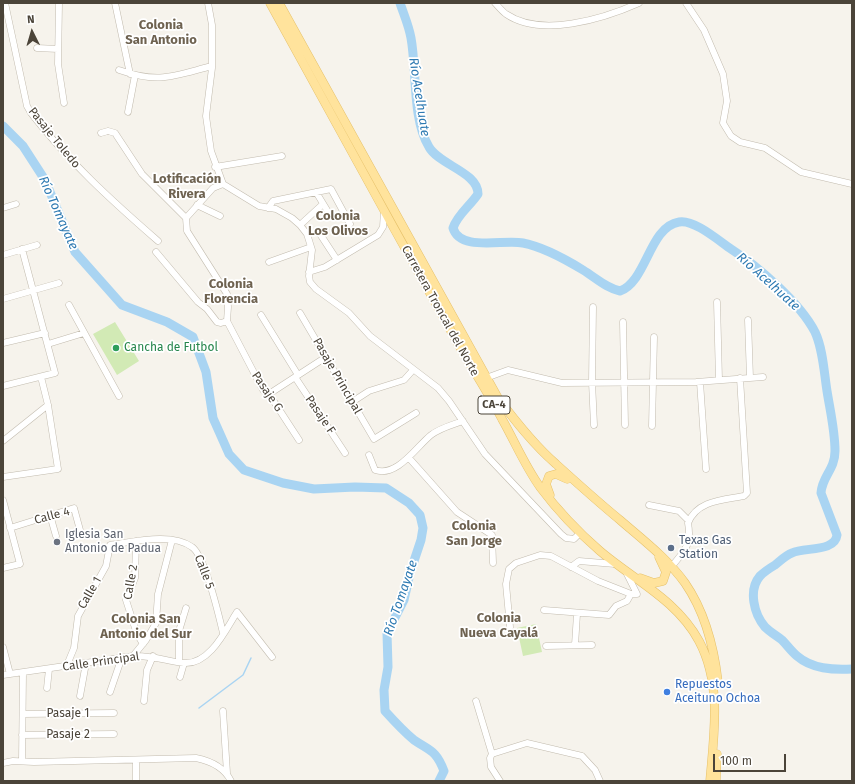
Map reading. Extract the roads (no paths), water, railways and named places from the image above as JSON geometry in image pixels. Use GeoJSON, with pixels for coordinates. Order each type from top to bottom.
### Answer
{"type":"FeatureCollection","features":[{"type":"Feature","properties":{"kind":"main road","name":"Carretera Troncal del Norte"},"geometry":{"type":"LineString","coordinates":[[270,3],[384,211],[500,416],[526,467],[556,508],[580,533],[617,564],[669,603],[682,616],[698,640],[713,680],[714,698],[710,781]]}},
{"type":"Feature","properties":{"kind":"main road","name":"Carretera Troncal del Norte"},"geometry":{"type":"LineString","coordinates":[[279,3],[498,398],[529,437],[555,463],[652,547],[672,566],[685,583],[699,608],[714,651],[719,704],[716,781]]}},
{"type":"Feature","properties":{"kind":"main road"},"geometry":{"type":"LineString","coordinates":[[556,508],[546,486],[547,478],[551,475],[560,475],[586,491]]}},
{"type":"Feature","properties":{"kind":"main road"},"geometry":{"type":"LineString","coordinates":[[628,572],[654,583],[658,583],[664,579],[666,568],[652,547]]}},
{"type":"Feature","properties":{"kind":"street","name":"Pasaje Toledo"},"geometry":{"type":"LineString","coordinates":[[5,3],[27,106],[31,113],[71,161],[158,241]]}},
{"type":"Feature","properties":{"kind":"street"},"geometry":{"type":"LineString","coordinates":[[58,3],[58,64],[64,103]]}},
{"type":"Feature","properties":{"kind":"street"},"geometry":{"type":"LineString","coordinates":[[115,3],[132,74],[128,112]]}},
{"type":"Feature","properties":{"kind":"street"},"geometry":{"type":"LineString","coordinates":[[208,3],[212,25],[212,66],[206,116],[208,136],[215,167],[223,184],[247,200],[259,206],[276,210],[292,218],[300,225],[307,234],[311,247],[310,282],[316,289],[349,313],[370,336],[438,388],[449,401],[485,454],[561,534],[566,538],[574,539],[580,533]]}},
{"type":"Feature","properties":{"kind":"street"},"geometry":{"type":"LineString","coordinates":[[495,3],[506,14],[527,23],[561,26],[589,20],[638,3]]}},
{"type":"Feature","properties":{"kind":"street"},"geometry":{"type":"LineString","coordinates":[[686,3],[704,30],[723,74],[727,101],[723,123],[731,136],[740,142],[765,148],[801,172],[852,184]]}},
{"type":"Feature","properties":{"kind":"street"},"geometry":{"type":"LineString","coordinates":[[38,48],[58,49]]}},
{"type":"Feature","properties":{"kind":"street"},"geometry":{"type":"LineString","coordinates":[[119,70],[132,74],[162,79],[212,66]]}},
{"type":"Feature","properties":{"kind":"street"},"geometry":{"type":"LineString","coordinates":[[101,133],[108,131],[115,133],[142,174],[186,218],[187,231],[227,294],[227,321],[221,323],[217,322],[207,308],[198,302],[156,252]]}},
{"type":"Feature","properties":{"kind":"street"},"geometry":{"type":"LineString","coordinates":[[215,167],[282,156]]}},
{"type":"Feature","properties":{"kind":"street"},"geometry":{"type":"LineString","coordinates":[[186,218],[213,188],[223,184]]}},
{"type":"Feature","properties":{"kind":"street"},"geometry":{"type":"LineString","coordinates":[[268,208],[269,204],[273,201],[331,189],[350,224]]}},
{"type":"Feature","properties":{"kind":"street"},"geometry":{"type":"LineString","coordinates":[[316,192],[330,215]]}},
{"type":"Feature","properties":{"kind":"street"},"geometry":{"type":"LineString","coordinates":[[3,207],[16,204]]}},
{"type":"Feature","properties":{"kind":"street"},"geometry":{"type":"LineString","coordinates":[[300,225],[323,204]]}},
{"type":"Feature","properties":{"kind":"street"},"geometry":{"type":"LineString","coordinates":[[197,205],[220,216]]}},
{"type":"Feature","properties":{"kind":"street"},"geometry":{"type":"LineString","coordinates":[[310,272],[320,270],[378,235],[382,227],[384,211]]}},
{"type":"Feature","properties":{"kind":"street"},"geometry":{"type":"LineString","coordinates":[[320,234],[337,260]]}},
{"type":"Feature","properties":{"kind":"street"},"geometry":{"type":"LineString","coordinates":[[3,255],[37,245]]}},
{"type":"Feature","properties":{"kind":"street"},"geometry":{"type":"LineString","coordinates":[[269,262],[311,247]]}},
{"type":"Feature","properties":{"kind":"street"},"geometry":{"type":"LineString","coordinates":[[3,386],[55,374],[22,249]]}},
{"type":"Feature","properties":{"kind":"street"},"geometry":{"type":"LineString","coordinates":[[3,299],[59,283]]}},
{"type":"Feature","properties":{"kind":"street"},"geometry":{"type":"LineString","coordinates":[[717,302],[719,380]]}},
{"type":"Feature","properties":{"kind":"street"},"geometry":{"type":"LineString","coordinates":[[69,306],[119,396]]}},
{"type":"Feature","properties":{"kind":"street"},"geometry":{"type":"LineString","coordinates":[[593,307],[592,382],[594,425]]}},
{"type":"Feature","properties":{"kind":"street","name":"Pasaje Principal"},"geometry":{"type":"LineString","coordinates":[[300,314],[374,439],[416,413]]}},
{"type":"Feature","properties":{"kind":"street","name":"Pasaje F"},"geometry":{"type":"LineString","coordinates":[[261,315],[296,376],[345,453]]}},
{"type":"Feature","properties":{"kind":"street"},"geometry":{"type":"LineString","coordinates":[[748,320],[750,378]]}},
{"type":"Feature","properties":{"kind":"street","name":"Pasaje G"},"geometry":{"type":"LineString","coordinates":[[227,321],[263,390],[269,394],[299,440]]}},
{"type":"Feature","properties":{"kind":"street"},"geometry":{"type":"LineString","coordinates":[[623,322],[625,425]]}},
{"type":"Feature","properties":{"kind":"street"},"geometry":{"type":"LineString","coordinates":[[3,343],[45,333]]}},
{"type":"Feature","properties":{"kind":"street"},"geometry":{"type":"LineString","coordinates":[[48,344],[84,333]]}},
{"type":"Feature","properties":{"kind":"street"},"geometry":{"type":"LineString","coordinates":[[652,426],[654,337]]}},
{"type":"Feature","properties":{"kind":"street"},"geometry":{"type":"LineString","coordinates":[[269,394],[326,356]]}},
{"type":"Feature","properties":{"kind":"street"},"geometry":{"type":"LineString","coordinates":[[352,402],[369,391],[404,380],[413,370]]}},
{"type":"Feature","properties":{"kind":"street"},"geometry":{"type":"LineString","coordinates":[[486,378],[508,370],[556,382],[700,382],[763,377]]}},
{"type":"Feature","properties":{"kind":"street"},"geometry":{"type":"LineString","coordinates":[[3,477],[58,469],[48,405],[41,378]]}},
{"type":"Feature","properties":{"kind":"street"},"geometry":{"type":"LineString","coordinates":[[672,566],[688,548],[690,540],[689,521],[693,516],[711,502],[741,497],[747,493],[740,378]]}},
{"type":"Feature","properties":{"kind":"street"},"geometry":{"type":"LineString","coordinates":[[700,382],[706,469]]}},
{"type":"Feature","properties":{"kind":"street"},"geometry":{"type":"LineString","coordinates":[[3,441],[48,405]]}},
{"type":"Feature","properties":{"kind":"street"},"geometry":{"type":"LineString","coordinates":[[368,455],[372,466],[380,471],[390,469],[409,458],[431,435],[463,421]]}},
{"type":"Feature","properties":{"kind":"street"},"geometry":{"type":"LineString","coordinates":[[409,458],[456,512],[492,535],[493,563]]}},
{"type":"Feature","properties":{"kind":"street"},"geometry":{"type":"LineString","coordinates":[[3,500],[5,519],[10,528],[20,564],[3,568]]}},
{"type":"Feature","properties":{"kind":"street"},"geometry":{"type":"LineString","coordinates":[[649,504],[679,512],[689,521]]}},
{"type":"Feature","properties":{"kind":"street","name":"Calle 4"},"geometry":{"type":"LineString","coordinates":[[10,528],[74,508],[80,530]]}},
{"type":"Feature","properties":{"kind":"street"},"geometry":{"type":"LineString","coordinates":[[50,516],[56,536]]}},
{"type":"Feature","properties":{"kind":"street"},"geometry":{"type":"LineString","coordinates":[[133,656],[143,644],[156,623],[158,594],[172,540]]}},
{"type":"Feature","properties":{"kind":"street","name":"Calle 5"},"geometry":{"type":"LineString","coordinates":[[110,545],[136,541],[172,540],[188,545],[197,553],[213,597],[223,633]]}},
{"type":"Feature","properties":{"kind":"street","name":"Calle 2"},"geometry":{"type":"LineString","coordinates":[[136,541],[135,578],[126,600],[137,634],[143,644]]}},
{"type":"Feature","properties":{"kind":"street","name":"Calle 1"},"geometry":{"type":"LineString","coordinates":[[67,666],[74,648],[78,616],[106,566],[110,545]]}},
{"type":"Feature","properties":{"kind":"street"},"geometry":{"type":"LineString","coordinates":[[593,561],[598,556],[597,548]]}},
{"type":"Feature","properties":{"kind":"street"},"geometry":{"type":"LineString","coordinates":[[510,627],[506,584],[507,575],[512,566],[545,555],[598,581],[632,594],[637,594],[628,572]]}},
{"type":"Feature","properties":{"kind":"street"},"geometry":{"type":"LineString","coordinates":[[571,567],[579,561],[617,564]]}},
{"type":"Feature","properties":{"kind":"street"},"geometry":{"type":"LineString","coordinates":[[544,610],[577,614],[609,615],[616,606],[626,601],[632,594]]}},
{"type":"Feature","properties":{"kind":"street"},"geometry":{"type":"LineString","coordinates":[[180,677],[182,662],[179,631],[186,608]]}},
{"type":"Feature","properties":{"kind":"street","name":"Calle Principal"},"geometry":{"type":"LineString","coordinates":[[3,675],[133,656],[153,656],[182,662],[202,658],[215,646],[237,612],[272,657]]}},
{"type":"Feature","properties":{"kind":"street"},"geometry":{"type":"LineString","coordinates":[[575,645],[577,614]]}},
{"type":"Feature","properties":{"kind":"street"},"geometry":{"type":"LineString","coordinates":[[546,646],[592,645]]}},
{"type":"Feature","properties":{"kind":"street"},"geometry":{"type":"LineString","coordinates":[[3,647],[10,674]]}},
{"type":"Feature","properties":{"kind":"street"},"geometry":{"type":"LineString","coordinates":[[144,701],[147,670],[153,656]]}},
{"type":"Feature","properties":{"kind":"street"},"geometry":{"type":"LineString","coordinates":[[110,692],[122,657]]}},
{"type":"Feature","properties":{"kind":"street"},"geometry":{"type":"LineString","coordinates":[[80,696],[86,663]]}},
{"type":"Feature","properties":{"kind":"street"},"geometry":{"type":"LineString","coordinates":[[47,688],[49,669]]}},
{"type":"Feature","properties":{"kind":"street"},"geometry":{"type":"LineString","coordinates":[[22,761],[23,673]]}},
{"type":"Feature","properties":{"kind":"street"},"geometry":{"type":"LineString","coordinates":[[476,701],[492,754],[490,758],[491,767],[500,781]]}},
{"type":"Feature","properties":{"kind":"street"},"geometry":{"type":"LineString","coordinates":[[223,711],[227,773],[231,781]]}},
{"type":"Feature","properties":{"kind":"street","name":"Pasaje 1"},"geometry":{"type":"LineString","coordinates":[[23,714],[114,714]]}},
{"type":"Feature","properties":{"kind":"street","name":"Pasaje 2"},"geometry":{"type":"LineString","coordinates":[[22,735],[114,734]]}},
{"type":"Feature","properties":{"kind":"street"},"geometry":{"type":"LineString","coordinates":[[492,754],[527,743],[582,756],[595,770],[600,781]]}},
{"type":"Feature","properties":{"kind":"street"},"geometry":{"type":"LineString","coordinates":[[3,763],[22,761],[34,762],[196,758],[211,762],[227,773]]}},
{"type":"Feature","properties":{"kind":"street"},"geometry":{"type":"LineString","coordinates":[[136,760],[136,781]]}},
{"type":"Feature","properties":{"kind":"waterway","name":"Río Acelhuate"},"geometry":{"type":"LineString","coordinates":[[400,3],[411,38],[417,109],[424,136],[429,147],[434,153],[472,180],[476,186],[478,194],[457,219],[453,228],[457,235],[464,240],[473,242],[515,242],[539,247],[562,258],[615,290],[620,291],[629,285],[636,277],[661,233],[669,226],[679,222],[685,222],[706,231],[754,265],[778,286],[808,321],[815,332],[820,346],[833,428],[835,443],[834,458],[821,493],[837,535],[835,540],[825,547],[798,551],[785,557],[760,576],[756,582],[753,595],[755,609],[761,622],[769,631],[782,640],[803,660],[809,664],[823,668],[852,669]]}},
{"type":"Feature","properties":{"kind":"waterway","name":"Río Tomayate"},"geometry":{"type":"LineString","coordinates":[[3,126],[23,146],[45,180],[75,252],[122,305],[167,322],[193,337],[206,372],[213,418],[229,454],[244,470],[283,483],[314,489],[355,487],[386,488],[409,503],[420,515],[423,528],[421,540],[410,573],[404,600],[387,633],[388,667],[384,690],[385,711],[410,737],[435,755],[444,771],[439,781]]}},
{"type":"Feature","properties":{"kind":"waterway"},"geometry":{"type":"LineString","coordinates":[[199,708],[243,675],[251,658]]}},
{"type":"Feature","properties":{"kind":"place","name":"Cancha de Futbol"},"geometry":{"type":"Point","coordinates":[116,348]}},
{"type":"Feature","properties":{"kind":"place","name":"Iglesia San Antonio de Padua"},"geometry":{"type":"Point","coordinates":[57,542]}},
{"type":"Feature","properties":{"kind":"place","name":"Texas Gas Station"},"geometry":{"type":"Point","coordinates":[671,548]}},
{"type":"Feature","properties":{"kind":"place","name":"Repuestos Aceituno Ochoa"},"geometry":{"type":"Point","coordinates":[667,692]}},
{"type":"Feature","properties":{"kind":"district","name":"Colonia San Antonio"},"geometry":{"type":"Point","coordinates":[161,32]}},
{"type":"Feature","properties":{"kind":"district","name":"Lotificación Rivera"},"geometry":{"type":"Point","coordinates":[187,186]}},
{"type":"Feature","properties":{"kind":"district","name":"Colonia Los Olivos"},"geometry":{"type":"Point","coordinates":[338,224]}},
{"type":"Feature","properties":{"kind":"district","name":"Colonia Florencia"},"geometry":{"type":"Point","coordinates":[231,292]}},
{"type":"Feature","properties":{"kind":"district","name":"Colonia San Jorge"},"geometry":{"type":"Point","coordinates":[474,534]}},
{"type":"Feature","properties":{"kind":"district","name":"Colonia San Antonio del Sur"},"geometry":{"type":"Point","coordinates":[146,626]}},
{"type":"Feature","properties":{"kind":"district","name":"Colonia Nueva Cayalá"},"geometry":{"type":"Point","coordinates":[499,626]}}]}
